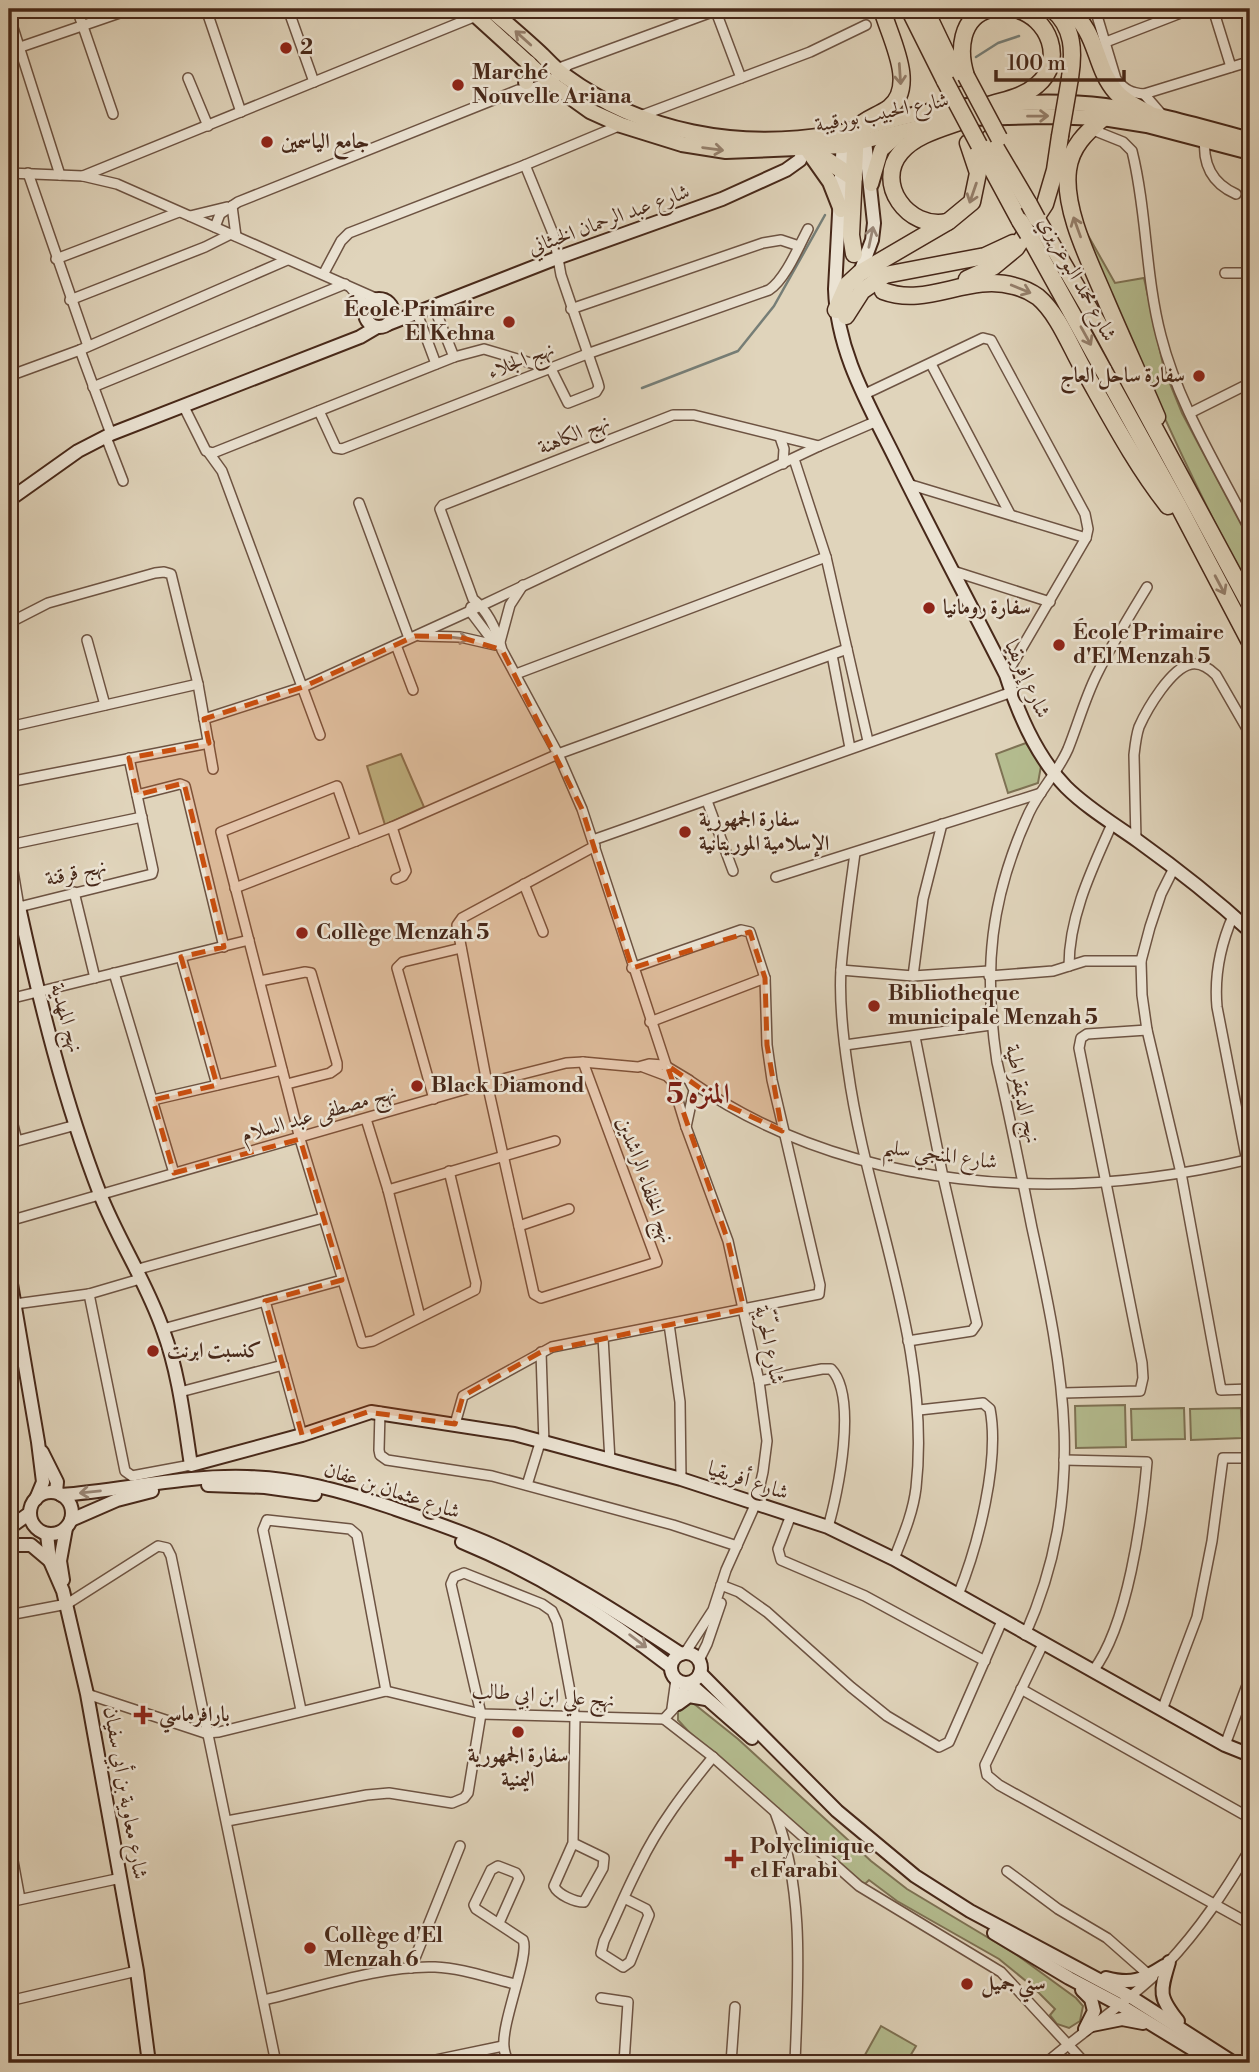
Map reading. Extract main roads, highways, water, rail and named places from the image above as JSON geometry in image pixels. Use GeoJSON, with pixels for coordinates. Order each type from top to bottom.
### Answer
{"type":"FeatureCollection","features":[{"type":"Feature","properties":{"kind":"highway"},"geometry":{"type":"LineString","coordinates":[[854,254],[848,174],[854,137],[858,125],[894,104],[901,89],[900,62],[881,9]]}},
{"type":"Feature","properties":{"kind":"highway","name":"شارع محمد البوعزيزي"},"geometry":{"type":"LineString","coordinates":[[909,9],[952,79],[984,141],[1023,231],[1079,324],[1250,642]]}},
{"type":"Feature","properties":{"kind":"highway","name":"شارع محمد البوعزيزي"},"geometry":{"type":"LineString","coordinates":[[925,9],[952,79]]}},
{"type":"Feature","properties":{"kind":"highway"},"geometry":{"type":"LineString","coordinates":[[841,313],[847,285],[860,273],[949,221],[972,202],[984,141],[952,79],[961,54],[964,33],[973,19],[990,9]]}},
{"type":"Feature","properties":{"kind":"highway"},"geometry":{"type":"LineString","coordinates":[[986,106],[1029,92],[1048,73],[1052,47],[1047,31],[1033,16],[1015,9]]}},
{"type":"Feature","properties":{"kind":"highway"},"geometry":{"type":"LineString","coordinates":[[932,294],[993,267],[1016,248],[1023,231],[1045,204],[1055,170],[1070,78],[1072,44],[1060,15],[1052,9]]}},
{"type":"Feature","properties":{"kind":"highway"},"geometry":{"type":"LineString","coordinates":[[1067,9],[1083,23],[1115,91],[1155,115]]}},
{"type":"Feature","properties":{"kind":"highway"},"geometry":{"type":"LineString","coordinates":[[949,221],[939,223],[914,218],[899,202],[892,173],[895,160],[909,145],[970,118]]}},
{"type":"Feature","properties":{"kind":"highway"},"geometry":{"type":"LineString","coordinates":[[1099,121],[1074,149],[1068,170],[1073,215],[1121,335],[1191,492]]}},
{"type":"Feature","properties":{"kind":"highway","name":"شارع محمد البوعزيزي"},"geometry":{"type":"LineString","coordinates":[[984,141],[1029,204],[1070,275],[1250,604]]}},
{"type":"Feature","properties":{"kind":"highway"},"geometry":{"type":"LineString","coordinates":[[806,148],[848,174]]}},
{"type":"Feature","properties":{"kind":"highway"},"geometry":{"type":"LineString","coordinates":[[841,313],[862,291],[885,275],[985,256],[1023,231]]}},
{"type":"Feature","properties":{"kind":"highway"},"geometry":{"type":"LineString","coordinates":[[883,290],[898,296],[914,297],[983,282],[998,282],[1016,286],[1039,298],[1057,323],[1165,502],[1190,529]]}},
{"type":"Feature","properties":{"kind":"main road"},"geometry":{"type":"LineString","coordinates":[[493,9],[555,73],[636,117],[684,132],[770,140],[854,137],[933,111],[1072,103],[1155,115],[1250,152]]}},
{"type":"Feature","properties":{"kind":"main road","name":"شارع الحبيب بورقيبة"},"geometry":{"type":"LineString","coordinates":[[472,12],[529,64],[555,73],[590,111],[621,125],[682,144],[726,151],[806,148],[854,137],[900,133],[970,118],[1045,116],[1147,125],[1206,134]]}},
{"type":"Feature","properties":{"kind":"main road"},"geometry":{"type":"LineString","coordinates":[[522,86],[529,64]]}},
{"type":"Feature","properties":{"kind":"main road"},"geometry":{"type":"LineString","coordinates":[[871,184],[881,150],[900,133]]}},
{"type":"Feature","properties":{"kind":"main road"},"geometry":{"type":"LineString","coordinates":[[1206,134],[1250,140]]}},
{"type":"Feature","properties":{"kind":"main road"},"geometry":{"type":"LineString","coordinates":[[854,137],[871,184],[874,223],[872,240],[860,273]]}},
{"type":"Feature","properties":{"kind":"main road"},"geometry":{"type":"LineString","coordinates":[[806,148],[830,182],[841,210]]}},
{"type":"Feature","properties":{"kind":"main road","name":"شارع عبد الرحمان الخبثاني"},"geometry":{"type":"LineString","coordinates":[[9,500],[78,451],[109,435],[557,258],[722,199],[786,170],[800,160],[806,148]]}},
{"type":"Feature","properties":{"kind":"main road","name":"شارع إفريقيا"},"geometry":{"type":"LineString","coordinates":[[848,174],[841,210],[841,313],[855,374],[1006,675],[1036,745],[1066,787],[1174,868],[1250,931]]}},
{"type":"Feature","properties":{"kind":"main road"},"geometry":{"type":"LineString","coordinates":[[353,339],[375,300],[417,313]]}},
{"type":"Feature","properties":{"kind":"main road"},"geometry":{"type":"LineString","coordinates":[[366,312],[372,326],[382,326],[393,315],[385,302]]}},
{"type":"Feature","properties":{"kind":"main road","name":"نهج المهدية"},"geometry":{"type":"LineString","coordinates":[[14,908],[76,1125],[101,1196],[163,1329],[180,1392],[191,1465]]}},
{"type":"Feature","properties":{"kind":"main road"},"geometry":{"type":"LineString","coordinates":[[9,1528],[30,1513],[43,1482],[10,1280]]}},
{"type":"Feature","properties":{"kind":"main road","name":"شارع أفريقيا"},"geometry":{"type":"LineString","coordinates":[[191,1465],[302,1435],[362,1413],[380,1412],[513,1434],[681,1479],[828,1527],[894,1559],[1225,1745],[1250,1755]]}},
{"type":"Feature","properties":{"kind":"main road"},"geometry":{"type":"LineString","coordinates":[[38,1442],[57,1482],[59,1493],[70,1503],[69,1524],[60,1561],[65,1597]]}},
{"type":"Feature","properties":{"kind":"main road","name":"شارع عثمان بن عفان"},"geometry":{"type":"LineString","coordinates":[[59,1493],[111,1490],[181,1478],[272,1478],[332,1490],[439,1524],[492,1545],[569,1585],[683,1654],[693,1655],[699,1666],[838,1811],[897,1863],[970,1911],[1085,1972]]}},
{"type":"Feature","properties":{"kind":"main road","name":"شارع عثمان بن عفان"},"geometry":{"type":"LineString","coordinates":[[69,1524],[117,1500],[140,1493],[190,1486],[265,1487],[333,1498],[437,1532],[526,1571],[585,1605],[709,1699],[748,1733],[834,1818],[911,1881],[1069,1978]]}},
{"type":"Feature","properties":{"kind":"main road"},"geometry":{"type":"LineString","coordinates":[[36,1499],[45,1493],[59,1493]]}},
{"type":"Feature","properties":{"kind":"main road"},"geometry":{"type":"LineString","coordinates":[[30,1513],[33,1524],[44,1533]]}},
{"type":"Feature","properties":{"kind":"main road"},"geometry":{"type":"LineString","coordinates":[[10,1550],[44,1533],[60,1532],[69,1524]]}},
{"type":"Feature","properties":{"kind":"main road","name":"شارع معاوية بن أبي سفيان"},"geometry":{"type":"LineString","coordinates":[[44,1533],[50,1561],[65,1597],[87,1694],[137,1971],[149,2063]]}},
{"type":"Feature","properties":{"kind":"main road"},"geometry":{"type":"LineString","coordinates":[[10,1550],[31,1545],[50,1561]]}},
{"type":"Feature","properties":{"kind":"main road"},"geometry":{"type":"LineString","coordinates":[[683,1654],[676,1657],[680,1678],[694,1681],[699,1666]]}},
{"type":"Feature","properties":{"kind":"main road"},"geometry":{"type":"LineString","coordinates":[[671,1712],[689,1696],[709,1699]]}},
{"type":"Feature","properties":{"kind":"main road"},"geometry":{"type":"LineString","coordinates":[[1085,1972],[1127,1982],[1136,1981],[1167,1964],[1161,1994],[1166,2006],[1185,2030]]}},
{"type":"Feature","properties":{"kind":"main road"},"geometry":{"type":"LineString","coordinates":[[1085,1972],[1126,2001],[1151,2025],[1215,2063]]}},
{"type":"Feature","properties":{"kind":"main road"},"geometry":{"type":"LineString","coordinates":[[1069,1978],[1126,2001],[1185,2030],[1234,2063]]}},
{"type":"Feature","properties":{"kind":"main road"},"geometry":{"type":"LineString","coordinates":[[1069,1978],[1094,2005],[1088,2027],[1122,2019],[1151,2025]]}},
{"type":"Feature","properties":{"kind":"waterway"},"geometry":{"type":"LineString","coordinates":[[976,57],[998,43],[1019,36]]}},
{"type":"Feature","properties":{"kind":"waterway"},"geometry":{"type":"LineString","coordinates":[[642,388],[738,351],[774,306],[825,215]]}},
{"type":"Feature","properties":{"kind":"place","name":"2"},"geometry":{"type":"Point","coordinates":[286,48]}},
{"type":"Feature","properties":{"kind":"place","name":"Marché Nouvelle Ariana"},"geometry":{"type":"Point","coordinates":[458,85]}},
{"type":"Feature","properties":{"kind":"place","name":"جامع الياسمين"},"geometry":{"type":"Point","coordinates":[267,142]}},
{"type":"Feature","properties":{"kind":"place","name":"École Primaire El Kehna"},"geometry":{"type":"Point","coordinates":[509,322]}},
{"type":"Feature","properties":{"kind":"place","name":"سفارة ساحل العاج"},"geometry":{"type":"Point","coordinates":[1199,376]}},
{"type":"Feature","properties":{"kind":"place","name":"سفارة رومانيا"},"geometry":{"type":"Point","coordinates":[929,608]}},
{"type":"Feature","properties":{"kind":"place","name":"École Primaire d'El Menzah 5"},"geometry":{"type":"Point","coordinates":[1059,645]}},
{"type":"Feature","properties":{"kind":"place","name":"سفارة الجمهورية الإسلامية الموريتانية"},"geometry":{"type":"Point","coordinates":[685,832]}},
{"type":"Feature","properties":{"kind":"place","name":"Collège Menzah 5"},"geometry":{"type":"Point","coordinates":[302,933]}},
{"type":"Feature","properties":{"kind":"place","name":"Bibliotheque municipale Menzah 5"},"geometry":{"type":"Point","coordinates":[874,1006]}},
{"type":"Feature","properties":{"kind":"place","name":"Black Diamond"},"geometry":{"type":"Point","coordinates":[417,1086]}},
{"type":"Feature","properties":{"kind":"place","name":"كنسبت ابرنت"},"geometry":{"type":"Point","coordinates":[153,1351]}},
{"type":"Feature","properties":{"kind":"place","name":"بارافرماسي"},"geometry":{"type":"Point","coordinates":[143,1715]}},
{"type":"Feature","properties":{"kind":"place","name":"سفارة الجمهورية اليمنية"},"geometry":{"type":"Point","coordinates":[518,1732]}},
{"type":"Feature","properties":{"kind":"place","name":"Polyclinique el Farabi"},"geometry":{"type":"Point","coordinates":[734,1859]}},
{"type":"Feature","properties":{"kind":"place","name":"Collège d'El Menzah 6"},"geometry":{"type":"Point","coordinates":[310,1948]}},
{"type":"Feature","properties":{"kind":"place","name":"سني جميل"},"geometry":{"type":"Point","coordinates":[967,1984]}},
{"type":"Feature","properties":{"kind":"district","name":"المنزه 5"},"geometry":{"type":"Point","coordinates":[698,1094]}}]}
